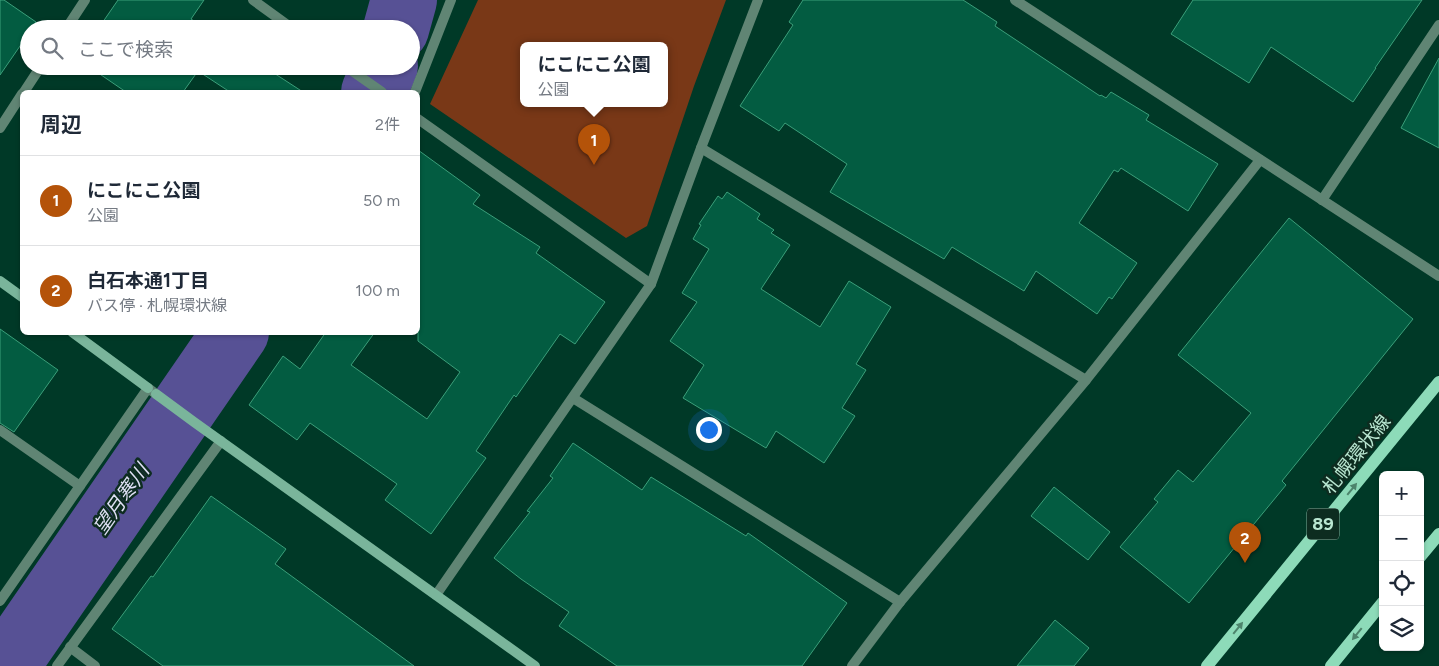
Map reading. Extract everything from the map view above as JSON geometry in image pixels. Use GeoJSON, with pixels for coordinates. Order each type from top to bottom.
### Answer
{"type":"FeatureCollection","features":[{"type":"Feature","properties":{"kind":"main road","name":"札幌環状線"},"geometry":{"type":"LineString","coordinates":[[1207,666],[1439,382]]}},
{"type":"Feature","properties":{"kind":"main road"},"geometry":{"type":"LineString","coordinates":[[1424,551],[1439,534]]}},
{"type":"Feature","properties":{"kind":"main road"},"geometry":{"type":"LineString","coordinates":[[1331,666],[1380,606]]}},
{"type":"Feature","properties":{"kind":"street"},"geometry":{"type":"LineString","coordinates":[[72,20],[85,0]]}},
{"type":"Feature","properties":{"kind":"street"},"geometry":{"type":"LineString","coordinates":[[253,0],[281,20]]}},
{"type":"Feature","properties":{"kind":"street"},"geometry":{"type":"LineString","coordinates":[[415,90],[450,0]]}},
{"type":"Feature","properties":{"kind":"street"},"geometry":{"type":"LineString","coordinates":[[436,595],[651,284],[758,0]]}},
{"type":"Feature","properties":{"kind":"street"},"geometry":{"type":"LineString","coordinates":[[1015,0],[1439,276]]}},
{"type":"Feature","properties":{"kind":"street"},"geometry":{"type":"LineString","coordinates":[[1322,200],[1439,25]]}},
{"type":"Feature","properties":{"kind":"street"},"geometry":{"type":"LineString","coordinates":[[25,90],[35,75]]}},
{"type":"Feature","properties":{"kind":"street"},"geometry":{"type":"LineString","coordinates":[[357,75],[379,90]]}},
{"type":"Feature","properties":{"kind":"street"},"geometry":{"type":"LineString","coordinates":[[0,128],[20,98]]}},
{"type":"Feature","properties":{"kind":"street"},"geometry":{"type":"LineString","coordinates":[[420,120],[651,284]]}},
{"type":"Feature","properties":{"kind":"street"},"geometry":{"type":"LineString","coordinates":[[701,148],[1086,380]]}},
{"type":"Feature","properties":{"kind":"street"},"geometry":{"type":"LineString","coordinates":[[852,666],[900,602],[1086,380],[1260,160]]}},
{"type":"Feature","properties":{"kind":"street"},"geometry":{"type":"LineString","coordinates":[[0,281],[20,296]]}},
{"type":"Feature","properties":{"kind":"street"},"geometry":{"type":"LineString","coordinates":[[76,335],[194,422],[535,666]]}},
{"type":"Feature","properties":{"kind":"street"},"geometry":{"type":"LineString","coordinates":[[0,601],[80,486],[152,391]]}},
{"type":"Feature","properties":{"kind":"street"},"geometry":{"type":"LineString","coordinates":[[573,398],[900,602]]}},
{"type":"Feature","properties":{"kind":"street"},"geometry":{"type":"LineString","coordinates":[[0,430],[80,486]]}},
{"type":"Feature","properties":{"kind":"street"},"geometry":{"type":"LineString","coordinates":[[57,666],[221,441]]}},
{"type":"Feature","properties":{"kind":"street"},"geometry":{"type":"LineString","coordinates":[[70,647],[95,666]]}},
{"type":"Feature","properties":{"kind":"shaded area"},"geometry":{"type":"Polygon","coordinates":[[[478,0],[726,0],[694,86],[647,226],[626,238],[430,104],[478,0]]]}},
{"type":"Feature","properties":{"kind":"building"},"geometry":{"type":"Polygon","coordinates":[[[0,0],[4,0],[33,20],[20,20],[20,46],[0,75],[0,0]]]}},
{"type":"Feature","properties":{"kind":"building"},"geometry":{"type":"Polygon","coordinates":[[[118,0],[204,0],[191,19],[192,20],[104,20],[118,0]]]}},
{"type":"Feature","properties":{"kind":"building"},"geometry":{"type":"Polygon","coordinates":[[[803,0],[963,0],[997,22],[995,26],[1100,96],[1106,98],[1111,92],[1149,115],[1146,120],[1218,164],[1188,211],[1121,168],[1118,172],[1114,170],[1079,223],[1137,263],[1112,299],[1109,297],[1097,314],[1036,271],[1024,291],[952,247],[944,259],[830,192],[847,164],[785,123],[779,131],[740,106],[793,25],[789,22],[803,0]]]}},
{"type":"Feature","properties":{"kind":"building"},"geometry":{"type":"Polygon","coordinates":[[[1193,0],[1422,0],[1353,102],[1271,47],[1249,83],[1171,34],[1193,0]]]}},
{"type":"Feature","properties":{"kind":"building"},"geometry":{"type":"Polygon","coordinates":[[[1439,58],[1439,148],[1401,128],[1439,58]]]}},
{"type":"Feature","properties":{"kind":"building"},"geometry":{"type":"Polygon","coordinates":[[[101,75],[195,75],[184,90],[123,90],[101,75]]]}},
{"type":"Feature","properties":{"kind":"building"},"geometry":{"type":"Polygon","coordinates":[[[204,75],[277,75],[300,90],[227,90],[204,75]]]}},
{"type":"Feature","properties":{"kind":"building"},"geometry":{"type":"Polygon","coordinates":[[[420,151],[480,195],[473,204],[540,247],[536,253],[605,302],[575,344],[560,334],[516,397],[514,395],[476,451],[486,458],[431,534],[385,500],[397,484],[310,423],[297,440],[249,405],[283,356],[300,369],[324,335],[373,335],[351,365],[427,419],[460,372],[418,341],[418,335],[420,335],[420,151]]]}},
{"type":"Feature","properties":{"kind":"building"},"geometry":{"type":"Polygon","coordinates":[[[727,192],[760,214],[757,219],[774,230],[771,233],[790,245],[761,289],[820,327],[849,281],[891,307],[856,364],[866,370],[842,408],[855,416],[824,463],[776,431],[766,448],[683,398],[704,365],[670,341],[697,302],[682,293],[709,249],[693,239],[701,225],[699,224],[718,196],[722,199],[727,192]]]}},
{"type":"Feature","properties":{"kind":"building"},"geometry":{"type":"Polygon","coordinates":[[[1289,218],[1413,319],[1282,481],[1286,485],[1189,603],[1120,547],[1158,502],[1154,499],[1178,470],[1193,482],[1251,413],[1178,355],[1289,218]]]}},
{"type":"Feature","properties":{"kind":"building"},"geometry":{"type":"Polygon","coordinates":[[[0,329],[58,370],[14,432],[0,423],[0,329]]]}},
{"type":"Feature","properties":{"kind":"building"},"geometry":{"type":"Polygon","coordinates":[[[573,443],[642,490],[651,477],[746,536],[748,533],[847,603],[802,666],[617,666],[559,626],[569,612],[494,558],[530,512],[527,511],[553,478],[550,476],[573,443]]]}},
{"type":"Feature","properties":{"kind":"building"},"geometry":{"type":"Polygon","coordinates":[[[1054,487],[1110,532],[1088,560],[1031,516],[1054,487]]]}},
{"type":"Feature","properties":{"kind":"building"},"geometry":{"type":"Polygon","coordinates":[[[211,496],[286,549],[275,564],[414,666],[163,666],[112,629],[151,576],[153,577],[211,496]]]}},
{"type":"Feature","properties":{"kind":"building"},"geometry":{"type":"Polygon","coordinates":[[[1055,620],[1089,648],[1074,666],[1017,666],[1055,620]]]}},
{"type":"Feature","properties":{"kind":"waterway","name":"望月寒川"},"geometry":{"type":"LineString","coordinates":[[398,20],[404,0]]}},
{"type":"Feature","properties":{"kind":"waterway","name":"望月寒川"},"geometry":{"type":"LineString","coordinates":[[375,90],[381,75]]}},
{"type":"Feature","properties":{"kind":"waterway","name":"望月寒川"},"geometry":{"type":"LineString","coordinates":[[6,666],[234,335]]}},
{"type":"Feature","properties":{"kind":"place","name":"にこにこ公園"},"geometry":{"type":"Point","coordinates":[594,165]}},
{"type":"Feature","properties":{"kind":"place","name":"白石本通1丁目"},"geometry":{"type":"Point","coordinates":[1245,563]}}]}
